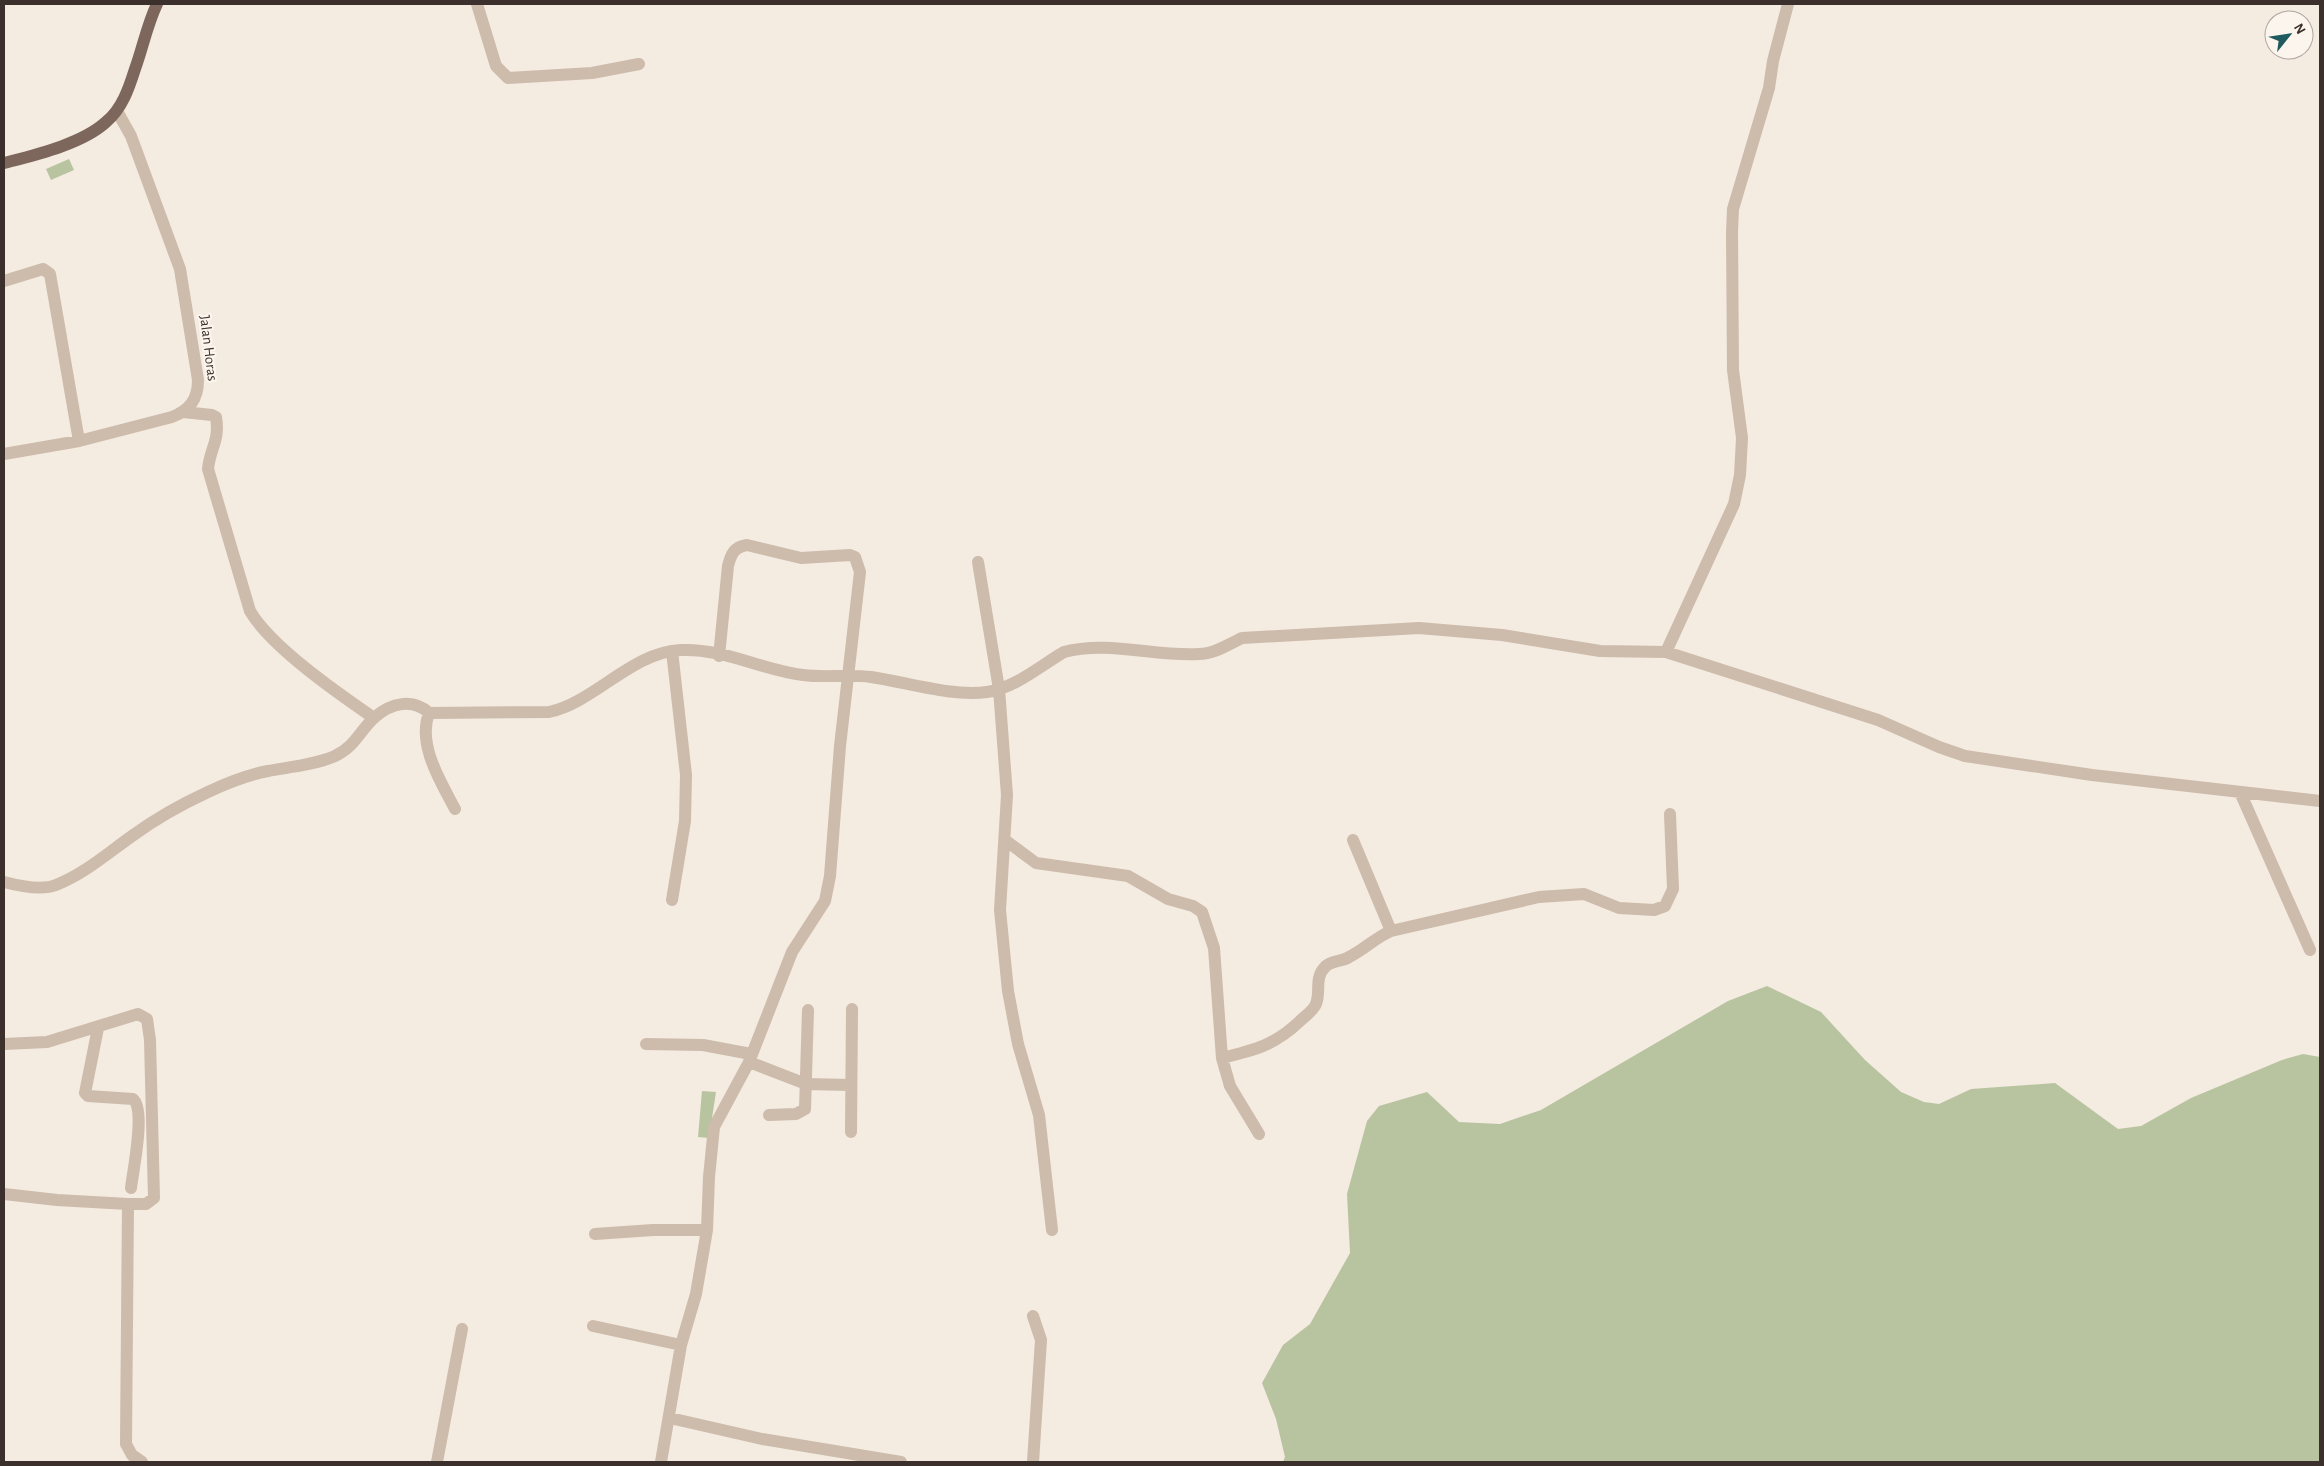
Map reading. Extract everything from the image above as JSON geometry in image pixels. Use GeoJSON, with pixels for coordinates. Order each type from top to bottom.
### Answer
{"type":"FeatureCollection","features":[{"type":"Feature","properties":{"kind":"main road"},"geometry":{"type":"LineString","coordinates":[[4,163],[31,156],[84,136],[108,122],[116,111],[130,83],[146,28],[157,4]]}},
{"type":"Feature","properties":{"kind":"street"},"geometry":{"type":"LineString","coordinates":[[476,4],[496,66],[508,78],[592,73],[639,64]]}},
{"type":"Feature","properties":{"kind":"street"},"geometry":{"type":"LineString","coordinates":[[1666,652],[1734,504],[1740,475],[1742,438],[1733,370],[1733,209],[1769,88],[1773,61],[1788,4]]}},
{"type":"Feature","properties":{"kind":"street","name":"Jalan Horas"},"geometry":{"type":"LineString","coordinates":[[116,111],[131,136],[182,278],[198,380],[196,397],[183,412]]}},
{"type":"Feature","properties":{"kind":"street"},"geometry":{"type":"LineString","coordinates":[[4,282],[44,268],[50,274],[79,441]]}},
{"type":"Feature","properties":{"kind":"street"},"geometry":{"type":"LineString","coordinates":[[4,454],[79,441],[183,412],[212,414],[216,417],[217,442],[209,459],[208,468],[250,611],[256,622],[298,661],[374,718]]}},
{"type":"Feature","properties":{"kind":"street"},"geometry":{"type":"LineString","coordinates":[[661,1462],[681,1345],[696,1294],[707,1230],[709,1177],[714,1127],[750,1058],[792,952],[825,901],[830,876],[832,833],[860,572],[858,562],[850,555],[811,559],[789,556],[747,545],[739,546],[731,555],[728,566],[719,656]]}},
{"type":"Feature","properties":{"kind":"street"},"geometry":{"type":"LineString","coordinates":[[978,562],[999,689],[1007,803],[1000,910],[1008,991],[1018,1044],[1039,1114],[1052,1230]]}},
{"type":"Feature","properties":{"kind":"street"},"geometry":{"type":"LineString","coordinates":[[4,882],[42,887],[57,885],[91,866],[135,834],[206,793],[238,779],[266,771],[301,766],[334,756],[358,740],[374,718],[390,707],[415,704],[422,707],[429,714],[558,710],[658,653],[672,651],[703,651],[803,676],[870,677],[931,689],[987,692],[1012,685],[1064,652],[1074,650],[1102,648],[1200,654],[1217,650],[1242,638],[1419,628],[1502,635],[1600,651],[1666,652],[1878,720],[1939,747],[1965,756],[2092,775],[2320,801]]}},
{"type":"Feature","properties":{"kind":"street"},"geometry":{"type":"LineString","coordinates":[[672,651],[686,775],[685,821],[672,900]]}},
{"type":"Feature","properties":{"kind":"street"},"geometry":{"type":"LineString","coordinates":[[429,714],[426,735],[432,759],[454,810]]}},
{"type":"Feature","properties":{"kind":"street"},"geometry":{"type":"LineString","coordinates":[[2240,792],[2310,950]]}},
{"type":"Feature","properties":{"kind":"street"},"geometry":{"type":"LineString","coordinates":[[1222,1058],[1261,1049],[1295,1026],[1316,1003],[1319,977],[1325,967],[1331,963],[1348,958],[1391,931],[1539,897],[1584,894],[1619,908],[1654,910],[1665,906],[1672,889],[1670,814]]}},
{"type":"Feature","properties":{"kind":"street"},"geometry":{"type":"LineString","coordinates":[[1005,840],[1036,862],[1128,876],[1168,900],[1193,906],[1202,912],[1214,948],[1222,1058],[1230,1086],[1259,1134]]}},
{"type":"Feature","properties":{"kind":"street"},"geometry":{"type":"LineString","coordinates":[[1353,840],[1391,931]]}},
{"type":"Feature","properties":{"kind":"street"},"geometry":{"type":"LineString","coordinates":[[851,1132],[852,1009]]}},
{"type":"Feature","properties":{"kind":"street"},"geometry":{"type":"LineString","coordinates":[[769,1115],[796,1114],[803,1111],[805,1106],[808,1010]]}},
{"type":"Feature","properties":{"kind":"street"},"geometry":{"type":"LineString","coordinates":[[4,1044],[47,1042],[98,1028],[138,1014],[143,1016],[148,1023],[154,1198],[146,1204],[128,1204],[57,1200],[4,1194]]}},
{"type":"Feature","properties":{"kind":"street"},"geometry":{"type":"LineString","coordinates":[[98,1028],[85,1093],[88,1096],[133,1099],[138,1105],[138,1127],[131,1188]]}},
{"type":"Feature","properties":{"kind":"street"},"geometry":{"type":"LineString","coordinates":[[646,1044],[703,1045],[750,1058],[806,1084],[851,1085]]}},
{"type":"Feature","properties":{"kind":"street"},"geometry":{"type":"LineString","coordinates":[[128,1204],[126,1444],[132,1456],[142,1462]]}},
{"type":"Feature","properties":{"kind":"street"},"geometry":{"type":"LineString","coordinates":[[595,1234],[653,1230],[707,1230]]}},
{"type":"Feature","properties":{"kind":"street"},"geometry":{"type":"LineString","coordinates":[[1033,1462],[1041,1340],[1034,1316]]}},
{"type":"Feature","properties":{"kind":"street"},"geometry":{"type":"LineString","coordinates":[[593,1326],[681,1345]]}},
{"type":"Feature","properties":{"kind":"street"},"geometry":{"type":"LineString","coordinates":[[437,1462],[462,1329]]}},
{"type":"Feature","properties":{"kind":"street"},"geometry":{"type":"LineString","coordinates":[[670,1418],[762,1439],[901,1462]]}},
{"type":"Feature","properties":{"kind":"green space"},"geometry":{"type":"Polygon","coordinates":[[[69,159],[74,170],[51,180],[46,169],[69,159]]]}},
{"type":"Feature","properties":{"kind":"green space"},"geometry":{"type":"Polygon","coordinates":[[[1767,986],[1821,1012],[1865,1060],[1901,1092],[1924,1102],[1939,1104],[1971,1089],[2055,1083],[2118,1129],[2141,1126],[2191,1098],[2282,1060],[2303,1054],[2320,1057],[2320,1462],[1283,1462],[1285,1457],[1276,1419],[1262,1383],[1283,1345],[1310,1324],[1350,1253],[1347,1194],[1367,1121],[1379,1106],[1427,1092],[1459,1122],[1500,1124],[1541,1110],[1728,1001],[1767,986]]]}},
{"type":"Feature","properties":{"kind":"green space"},"geometry":{"type":"Polygon","coordinates":[[[702,1091],[716,1092],[709,1138],[698,1137],[702,1091]]]}}]}
